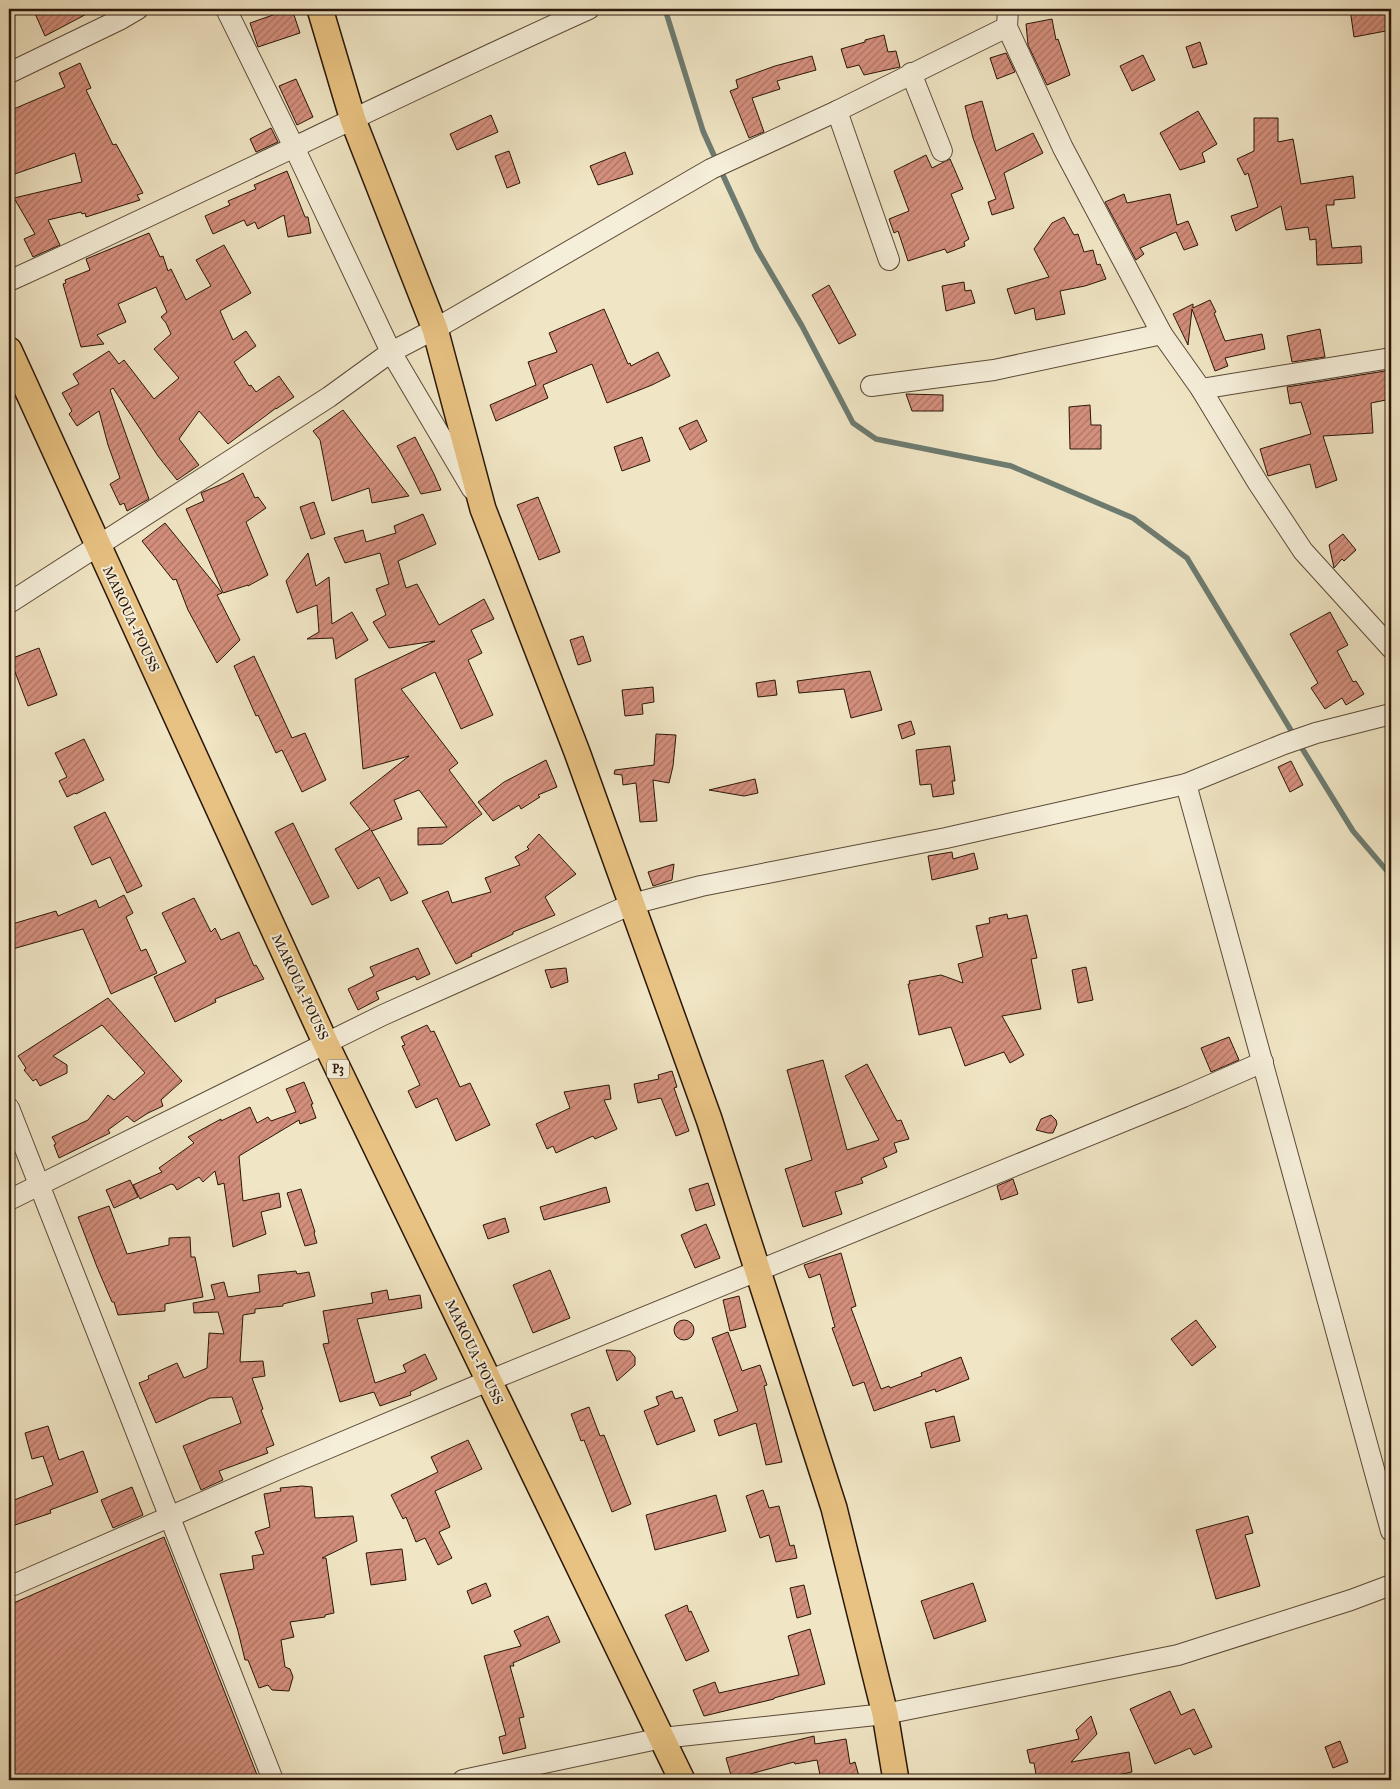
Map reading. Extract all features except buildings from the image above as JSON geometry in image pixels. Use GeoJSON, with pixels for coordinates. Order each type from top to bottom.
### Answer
{"type":"FeatureCollection","features":[{"type":"Feature","properties":{"kind":"main road"},"geometry":{"type":"LineString","coordinates":[[320,9],[354,120],[435,329],[484,509],[577,752],[632,904],[708,1119],[758,1272],[834,1508],[885,1714],[896,1780]]}},
{"type":"Feature","properties":{"kind":"main road","name":"MAROUA-POUSS"},"geometry":{"type":"LineString","coordinates":[[9,350],[326,1044],[682,1780]]}},
{"type":"Feature","properties":{"kind":"street"},"geometry":{"type":"LineString","coordinates":[[9,73],[138,9]]}},
{"type":"Feature","properties":{"kind":"street"},"geometry":{"type":"LineString","coordinates":[[226,9],[391,352],[484,509]]}},
{"type":"Feature","properties":{"kind":"street"},"geometry":{"type":"LineString","coordinates":[[9,281],[354,120],[470,63],[589,9]]}},
{"type":"Feature","properties":{"kind":"street"},"geometry":{"type":"LineString","coordinates":[[9,603],[329,397],[391,352],[435,329],[712,169],[837,111],[911,73],[1008,18],[1062,148],[1162,334],[1202,388],[1258,483],[1303,551],[1391,648]]}},
{"type":"Feature","properties":{"kind":"street"},"geometry":{"type":"LineString","coordinates":[[911,73],[942,151]]}},
{"type":"Feature","properties":{"kind":"street"},"geometry":{"type":"LineString","coordinates":[[837,111],[889,260]]}},
{"type":"Feature","properties":{"kind":"street"},"geometry":{"type":"LineString","coordinates":[[871,386],[994,370],[1162,334]]}},
{"type":"Feature","properties":{"kind":"street"},"geometry":{"type":"LineString","coordinates":[[1202,388],[1391,358]]}},
{"type":"Feature","properties":{"kind":"street"},"geometry":{"type":"LineString","coordinates":[[9,1200],[383,1015],[632,904],[701,886],[946,838],[1186,784],[1316,733],[1391,714]]}},
{"type":"Feature","properties":{"kind":"street"},"geometry":{"type":"LineString","coordinates":[[1186,784],[1391,1531]]}},
{"type":"Feature","properties":{"kind":"street"},"geometry":{"type":"LineString","coordinates":[[9,1587],[169,1516],[488,1381],[1183,1097],[1262,1062]]}},
{"type":"Feature","properties":{"kind":"street"},"geometry":{"type":"LineString","coordinates":[[9,1108],[273,1780]]}},
{"type":"Feature","properties":{"kind":"street"},"geometry":{"type":"LineString","coordinates":[[463,1780],[662,1738],[885,1714],[1178,1654],[1351,1600],[1391,1585]]}},
{"type":"Feature","properties":{"kind":"waterway"},"geometry":{"type":"LineString","coordinates":[[665,9],[703,131],[721,171],[757,249],[802,326],[853,423],[876,439],[1011,466],[1133,518],[1187,558],[1353,831],[1388,872],[1391,873]]}}]}
